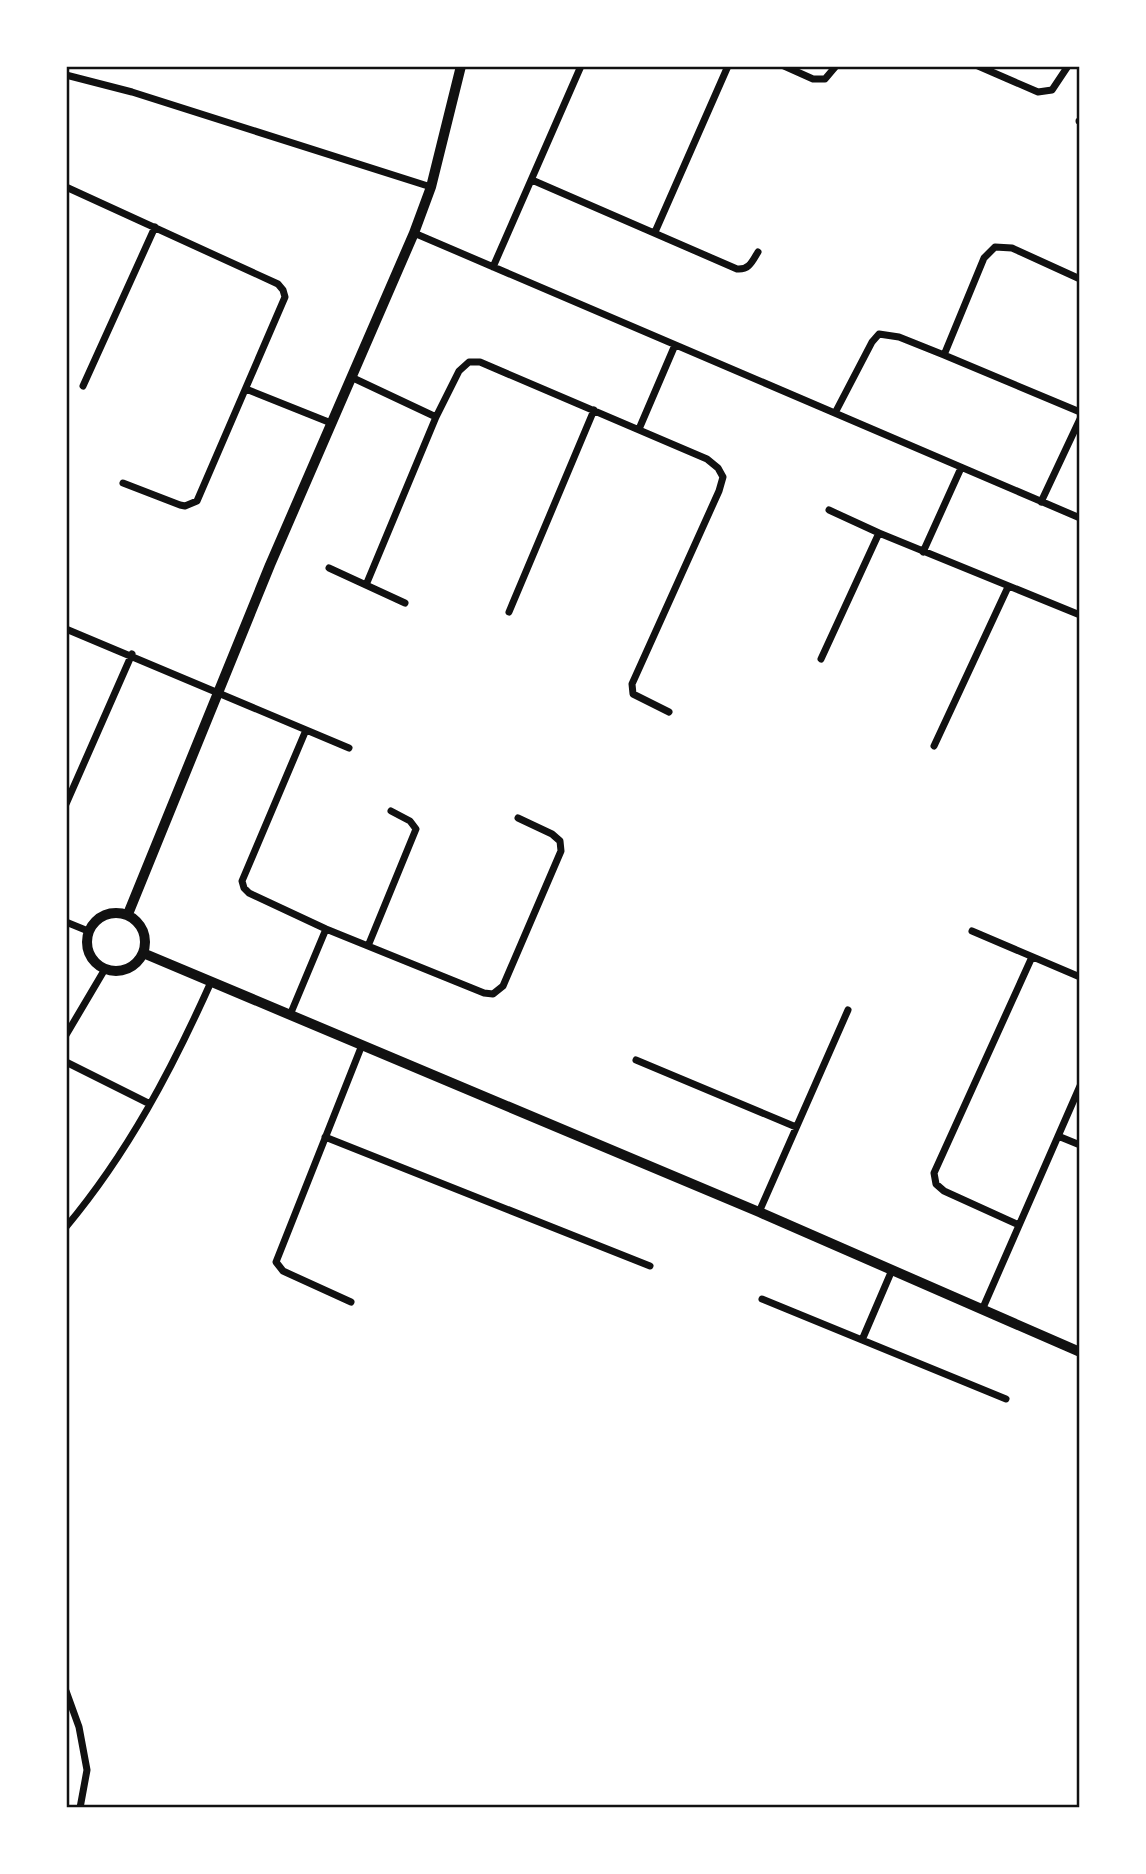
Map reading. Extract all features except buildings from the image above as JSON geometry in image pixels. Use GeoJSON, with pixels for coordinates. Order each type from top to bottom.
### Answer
{"type":"FeatureCollection","features":[{"type":"Feature","properties":{"kind":"main road"},"geometry":{"type":"LineString","coordinates":[[128,914],[218,692],[414,233],[431,187],[461,66]]}},
{"type":"Feature","properties":{"kind":"main road"},"geometry":{"type":"LineString","coordinates":[[119,912],[128,914],[136,919],[145,935],[143,953],[131,967],[114,971],[105,969],[93,960],[89,953],[86,946],[88,931],[100,916],[119,912]]}},
{"type":"Feature","properties":{"kind":"main road"},"geometry":{"type":"LineString","coordinates":[[143,953],[759,1212],[1080,1352]]}},
{"type":"Feature","properties":{"kind":"street"},"geometry":{"type":"LineString","coordinates":[[493,267],[581,66]]}},
{"type":"Feature","properties":{"kind":"street"},"geometry":{"type":"LineString","coordinates":[[655,232],[728,66]]}},
{"type":"Feature","properties":{"kind":"street"},"geometry":{"type":"LineString","coordinates":[[784,66],[813,79],[825,79],[836,66]]}},
{"type":"Feature","properties":{"kind":"street"},"geometry":{"type":"LineString","coordinates":[[978,66],[1038,92],[1052,90],[1068,66]]}},
{"type":"Feature","properties":{"kind":"street"},"geometry":{"type":"LineString","coordinates":[[66,75],[132,92],[431,187]]}},
{"type":"Feature","properties":{"kind":"street"},"geometry":{"type":"LineString","coordinates":[[532,180],[737,269],[744,270],[749,267],[758,252]]}},
{"type":"Feature","properties":{"kind":"street"},"geometry":{"type":"LineString","coordinates":[[66,187],[278,284],[285,297],[197,501],[192,505],[180,505],[123,483]]}},
{"type":"Feature","properties":{"kind":"street"},"geometry":{"type":"LineString","coordinates":[[83,386],[155,228]]}},
{"type":"Feature","properties":{"kind":"street"},"geometry":{"type":"LineString","coordinates":[[414,233],[1080,518]]}},
{"type":"Feature","properties":{"kind":"street"},"geometry":{"type":"LineString","coordinates":[[944,355],[984,258],[995,247],[1012,248],[1080,279]]}},
{"type":"Feature","properties":{"kind":"street"},"geometry":{"type":"LineString","coordinates":[[835,414],[872,342],[879,334],[889,334],[944,355],[1080,412]]}},
{"type":"Feature","properties":{"kind":"street"},"geometry":{"type":"LineString","coordinates":[[639,429],[675,345]]}},
{"type":"Feature","properties":{"kind":"street"},"geometry":{"type":"LineString","coordinates":[[366,585],[436,417],[459,370],[469,362],[480,362],[707,460],[718,468],[723,477],[632,684],[633,694],[639,699],[669,712]]}},
{"type":"Feature","properties":{"kind":"street"},"geometry":{"type":"LineString","coordinates":[[351,377],[436,417]]}},
{"type":"Feature","properties":{"kind":"street"},"geometry":{"type":"LineString","coordinates":[[246,389],[331,423]]}},
{"type":"Feature","properties":{"kind":"street"},"geometry":{"type":"LineString","coordinates":[[509,612],[594,410]]}},
{"type":"Feature","properties":{"kind":"street"},"geometry":{"type":"LineString","coordinates":[[1041,502],[1080,419]]}},
{"type":"Feature","properties":{"kind":"street"},"geometry":{"type":"LineString","coordinates":[[923,552],[961,468]]}},
{"type":"Feature","properties":{"kind":"street"},"geometry":{"type":"LineString","coordinates":[[829,510],[923,552],[1080,615]]}},
{"type":"Feature","properties":{"kind":"street"},"geometry":{"type":"LineString","coordinates":[[821,659],[879,533]]}},
{"type":"Feature","properties":{"kind":"street"},"geometry":{"type":"LineString","coordinates":[[329,568],[405,603]]}},
{"type":"Feature","properties":{"kind":"street"},"geometry":{"type":"LineString","coordinates":[[934,746],[1008,587]]}},
{"type":"Feature","properties":{"kind":"street"},"geometry":{"type":"LineString","coordinates":[[66,629],[132,654],[349,748]]}},
{"type":"Feature","properties":{"kind":"street"},"geometry":{"type":"LineString","coordinates":[[66,804],[132,654]]}},
{"type":"Feature","properties":{"kind":"street"},"geometry":{"type":"LineString","coordinates":[[306,730],[242,881],[244,888],[249,893],[326,929],[484,993],[493,994],[498,991],[561,851],[560,841],[552,834],[518,818]]}},
{"type":"Feature","properties":{"kind":"street"},"geometry":{"type":"LineString","coordinates":[[368,946],[416,829],[410,821],[391,811]]}},
{"type":"Feature","properties":{"kind":"street"},"geometry":{"type":"LineString","coordinates":[[66,922],[88,931]]}},
{"type":"Feature","properties":{"kind":"street"},"geometry":{"type":"LineString","coordinates":[[290,1015],[326,929]]}},
{"type":"Feature","properties":{"kind":"street"},"geometry":{"type":"LineString","coordinates":[[972,931],[1080,976]]}},
{"type":"Feature","properties":{"kind":"street"},"geometry":{"type":"LineString","coordinates":[[1019,1224],[944,1191],[936,1184],[934,1173],[1032,957]]}},
{"type":"Feature","properties":{"kind":"street"},"geometry":{"type":"LineString","coordinates":[[66,1035],[105,969]]}},
{"type":"Feature","properties":{"kind":"street"},"geometry":{"type":"LineString","coordinates":[[66,1227],[92,1196],[150,1104],[181,1049],[211,982]]}},
{"type":"Feature","properties":{"kind":"street"},"geometry":{"type":"LineString","coordinates":[[759,1212],[848,1010]]}},
{"type":"Feature","properties":{"kind":"street"},"geometry":{"type":"LineString","coordinates":[[351,1302],[284,1271],[276,1262],[362,1045]]}},
{"type":"Feature","properties":{"kind":"street"},"geometry":{"type":"LineString","coordinates":[[636,1060],[796,1127]]}},
{"type":"Feature","properties":{"kind":"street"},"geometry":{"type":"LineString","coordinates":[[66,1062],[150,1104]]}},
{"type":"Feature","properties":{"kind":"street"},"geometry":{"type":"LineString","coordinates":[[982,1310],[1080,1086]]}},
{"type":"Feature","properties":{"kind":"street"},"geometry":{"type":"LineString","coordinates":[[1058,1136],[1080,1145]]}},
{"type":"Feature","properties":{"kind":"street"},"geometry":{"type":"LineString","coordinates":[[326,1137],[650,1266]]}},
{"type":"Feature","properties":{"kind":"street"},"geometry":{"type":"LineString","coordinates":[[862,1340],[892,1270]]}},
{"type":"Feature","properties":{"kind":"street"},"geometry":{"type":"LineString","coordinates":[[762,1299],[1006,1399]]}},
{"type":"Feature","properties":{"kind":"street"},"geometry":{"type":"LineString","coordinates":[[66,1691],[79,1727],[87,1770],[80,1808]]}}]}
